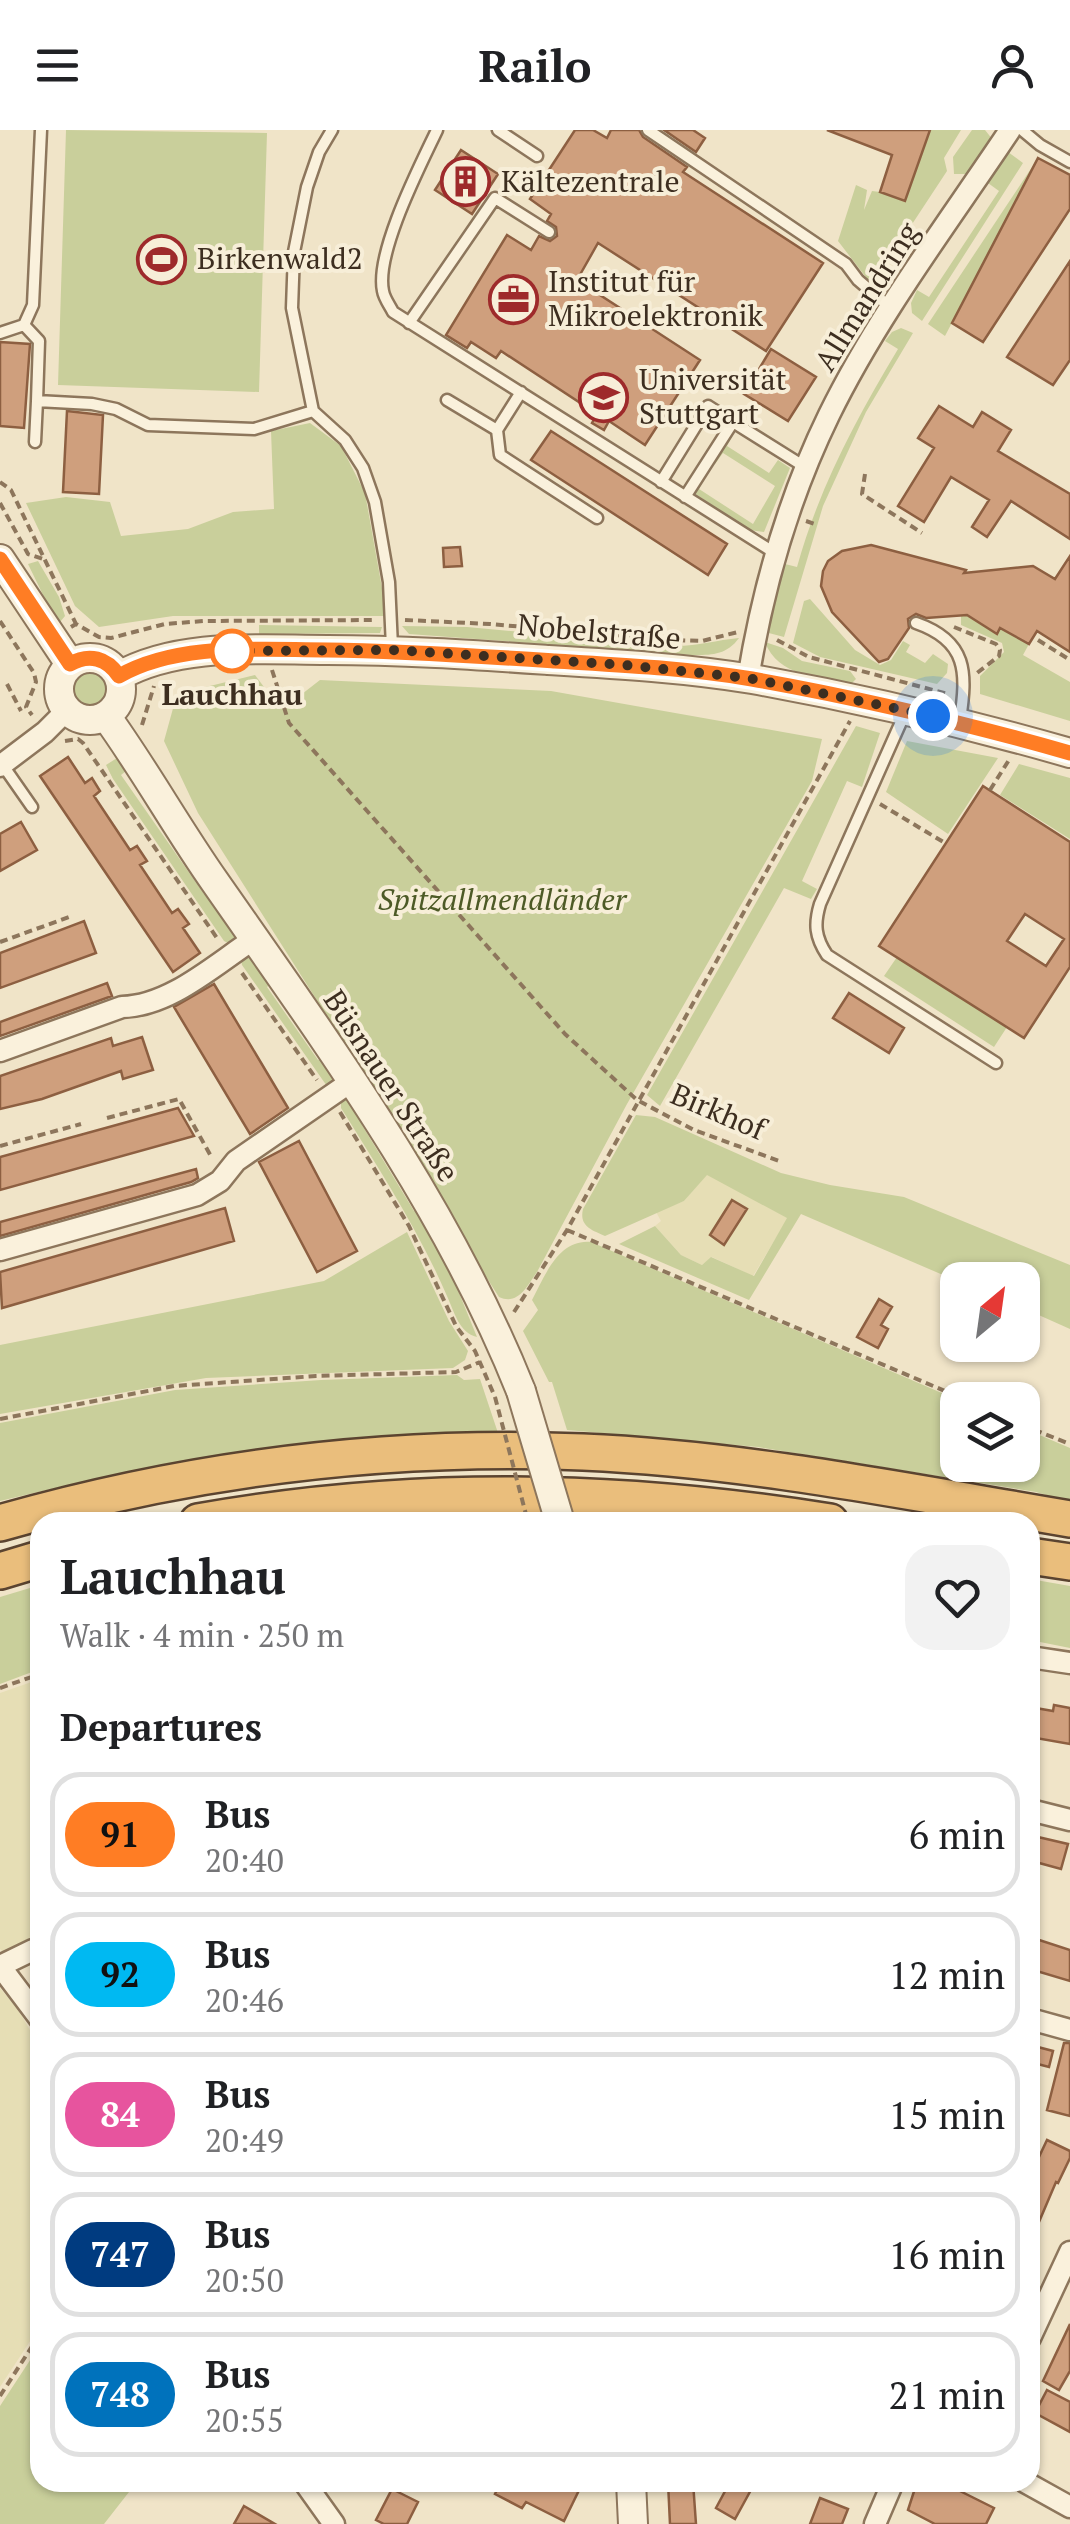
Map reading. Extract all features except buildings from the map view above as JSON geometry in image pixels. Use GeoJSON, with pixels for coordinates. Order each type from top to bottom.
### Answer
{"type":"FeatureCollection","features":[{"type":"Feature","properties":{"kind":"highway"},"geometry":{"type":"LineString","coordinates":[[47,1512],[262,1467],[434,1451],[494,1451],[634,1455],[764,1470],[1021,1512]]}},
{"type":"Feature","properties":{"kind":"highway"},"geometry":{"type":"LineString","coordinates":[[267,1512],[336,1502],[490,1494],[643,1498],[752,1512]]}},
{"type":"Feature","properties":{"kind":"highway"},"geometry":{"type":"LineString","coordinates":[[1040,1515],[1070,1520]]}},
{"type":"Feature","properties":{"kind":"highway"},"geometry":{"type":"LineString","coordinates":[[0,1524],[30,1516]]}},
{"type":"Feature","properties":{"kind":"highway"},"geometry":{"type":"LineString","coordinates":[[1040,1558],[1070,1562]]}},
{"type":"Feature","properties":{"kind":"highway"},"geometry":{"type":"LineString","coordinates":[[0,1571],[30,1562]]}},
{"type":"Feature","properties":{"kind":"street","name":"Allmandring"},"geometry":{"type":"LineString","coordinates":[[748,678],[774,553],[805,468],[832,410],[892,309],[1010,130]]}},
{"type":"Feature","properties":{"kind":"street"},"geometry":{"type":"LineString","coordinates":[[0,559],[70,664]]}},
{"type":"Feature","properties":{"kind":"street","name":"Nobelstraße"},"geometry":{"type":"LineString","coordinates":[[119,676],[148,662],[212,652],[392,650],[624,665],[748,678],[906,710],[961,710],[1070,752]]}},
{"type":"Feature","properties":{"kind":"street"},"geometry":{"type":"LineString","coordinates":[[97,658],[114,668],[119,676],[121,694],[106,716],[85,720],[66,710],[58,692],[59,682],[78,659],[97,658]]}},
{"type":"Feature","properties":{"kind":"street"},"geometry":{"type":"LineString","coordinates":[[1,765],[45,732],[66,710]]}},
{"type":"Feature","properties":{"kind":"street","name":"Büsnauer Straße"},"geometry":{"type":"LineString","coordinates":[[106,716],[254,938],[340,1089],[396,1147],[498,1330],[508,1394],[556,1512]]}},
{"type":"Feature","properties":{"kind":"street"},"geometry":{"type":"LineString","coordinates":[[0,1052],[122,1007],[160,1000],[254,938]]}},
{"type":"Feature","properties":{"kind":"street"},"geometry":{"type":"LineString","coordinates":[[0,1250],[197,1195],[220,1181],[236,1161],[340,1089]]}},
{"type":"Feature","properties":{"kind":"street"},"geometry":{"type":"LineString","coordinates":[[1040,1658],[1070,1662]]}},
{"type":"Feature","properties":{"kind":"street"},"geometry":{"type":"LineString","coordinates":[[1040,1812],[1070,1820]]}},
{"type":"Feature","properties":{"kind":"street"},"geometry":{"type":"LineString","coordinates":[[30,1951],[0,1966],[30,2006]]}},
{"type":"Feature","properties":{"kind":"street"},"geometry":{"type":"LineString","coordinates":[[1040,2022],[1070,2030]]}},
{"type":"Feature","properties":{"kind":"street"},"geometry":{"type":"LineString","coordinates":[[1040,2319],[1068,2265]]}},
{"type":"Feature","properties":{"kind":"street"},"geometry":{"type":"LineString","coordinates":[[1040,2490],[1070,2507]]}},
{"type":"Feature","properties":{"kind":"street"},"geometry":{"type":"LineString","coordinates":[[311,2492],[334,2524]]}},
{"type":"Feature","properties":{"kind":"street"},"geometry":{"type":"LineString","coordinates":[[631,2492],[633,2524]]}},
{"type":"Feature","properties":{"kind":"street"},"geometry":{"type":"LineString","coordinates":[[876,2524],[889,2492]]}},
{"type":"Feature","properties":{"kind":"lane"},"geometry":{"type":"LineString","coordinates":[[0,334],[24,325],[33,305],[41,130]]}},
{"type":"Feature","properties":{"kind":"lane"},"geometry":{"type":"LineString","coordinates":[[332,130],[318,152],[307,187],[294,252],[292,308],[312,411],[345,440],[363,468],[375,502],[392,620],[392,650]]}},
{"type":"Feature","properties":{"kind":"lane"},"geometry":{"type":"LineString","coordinates":[[438,130],[404,199],[383,269],[383,293],[393,312],[774,553]]}},
{"type":"Feature","properties":{"kind":"lane"},"geometry":{"type":"LineString","coordinates":[[498,130],[537,156]]}},
{"type":"Feature","properties":{"kind":"lane"},"geometry":{"type":"LineString","coordinates":[[648,130],[846,264],[858,280],[892,309]]}},
{"type":"Feature","properties":{"kind":"lane"},"geometry":{"type":"LineString","coordinates":[[1022,130],[1040,146],[1070,162]]}},
{"type":"Feature","properties":{"kind":"lane"},"geometry":{"type":"LineString","coordinates":[[409,323],[495,198],[549,232]]}},
{"type":"Feature","properties":{"kind":"lane"},"geometry":{"type":"LineString","coordinates":[[24,325],[39,340],[36,442]]}},
{"type":"Feature","properties":{"kind":"lane"},"geometry":{"type":"LineString","coordinates":[[521,392],[497,430],[500,455],[597,518]]}},
{"type":"Feature","properties":{"kind":"lane"},"geometry":{"type":"LineString","coordinates":[[447,400],[497,430]]}},
{"type":"Feature","properties":{"kind":"lane"},"geometry":{"type":"LineString","coordinates":[[37,401],[116,409],[148,426],[254,428],[312,411]]}},
{"type":"Feature","properties":{"kind":"lane"},"geometry":{"type":"LineString","coordinates":[[661,482],[708,406],[805,468]]}},
{"type":"Feature","properties":{"kind":"lane"},"geometry":{"type":"LineString","coordinates":[[685,497],[732,422]]}},
{"type":"Feature","properties":{"kind":"lane"},"geometry":{"type":"LineString","coordinates":[[916,623],[933,629],[952,644],[963,665],[961,710]]}},
{"type":"Feature","properties":{"kind":"lane"},"geometry":{"type":"LineString","coordinates":[[906,710],[820,904],[816,939],[827,955],[996,1063]]}},
{"type":"Feature","properties":{"kind":"lane"},"geometry":{"type":"LineString","coordinates":[[1,765],[32,808]]}},
{"type":"Feature","properties":{"kind":"path"},"geometry":{"type":"LineString","coordinates":[[865,474],[862,494],[922,533]]}},
{"type":"Feature","properties":{"kind":"path"},"geometry":{"type":"LineString","coordinates":[[0,482],[10,490],[76,624]]}},
{"type":"Feature","properties":{"kind":"path"},"geometry":{"type":"LineString","coordinates":[[0,503],[28,554],[46,560]]}},
{"type":"Feature","properties":{"kind":"path"},"geometry":{"type":"LineString","coordinates":[[526,1512],[508,1394],[456,1326],[340,1089],[229,954],[96,762],[139,731],[153,696],[155,680],[137,631],[165,624],[392,620],[702,641],[736,631],[785,643],[809,657],[961,710]]}},
{"type":"Feature","properties":{"kind":"path"},"geometry":{"type":"LineString","coordinates":[[0,621],[26,658]]}},
{"type":"Feature","properties":{"kind":"path"},"geometry":{"type":"LineString","coordinates":[[1038,640],[1070,660]]}},
{"type":"Feature","properties":{"kind":"path","name":"Birkhof"},"geometry":{"type":"LineString","coordinates":[[272,676],[289,723],[565,1034],[638,1100],[694,1130],[782,1162]]}},
{"type":"Feature","properties":{"kind":"path"},"geometry":{"type":"LineString","coordinates":[[7,684],[20,711]]}},
{"type":"Feature","properties":{"kind":"path"},"geometry":{"type":"LineString","coordinates":[[498,1330],[523,1301],[567,1230],[842,739],[854,699]]}},
{"type":"Feature","properties":{"kind":"path"},"geometry":{"type":"LineString","coordinates":[[990,790],[1008,761]]}},
{"type":"Feature","properties":{"kind":"path"},"geometry":{"type":"LineString","coordinates":[[868,796],[945,844]]}},
{"type":"Feature","properties":{"kind":"path"},"geometry":{"type":"LineString","coordinates":[[0,942],[72,916]]}},
{"type":"Feature","properties":{"kind":"path"},"geometry":{"type":"LineString","coordinates":[[107,1118],[179,1099],[213,1160],[220,1181]]}},
{"type":"Feature","properties":{"kind":"path"},"geometry":{"type":"LineString","coordinates":[[0,1146],[81,1124]]}},
{"type":"Feature","properties":{"kind":"path"},"geometry":{"type":"LineString","coordinates":[[567,1230],[940,1389]]}},
{"type":"Feature","properties":{"kind":"path"},"geometry":{"type":"LineString","coordinates":[[0,1419],[174,1386],[456,1372],[480,1362]]}},
{"type":"Feature","properties":{"kind":"path"},"geometry":{"type":"LineString","coordinates":[[1040,1432],[1070,1444]]}},
{"type":"Feature","properties":{"kind":"path"},"geometry":{"type":"LineString","coordinates":[[0,1688],[30,1678]]}},
{"type":"Feature","properties":{"kind":"path"},"geometry":{"type":"LineString","coordinates":[[0,2396],[30,2350]]}},
{"type":"Feature","properties":{"kind":"shaded area"},"geometry":{"type":"Polygon","coordinates":[[[707,1174],[788,1218],[753,1276],[712,1257],[702,1265],[681,1255],[655,1226],[661,1221],[656,1212],[684,1201],[707,1174]]]}},
{"type":"Feature","properties":{"kind":"shaded area"},"geometry":{"type":"Polygon","coordinates":[[[30,1682],[30,1947],[4,1953],[0,1949],[0,1693],[30,1682]]]}},
{"type":"Feature","properties":{"kind":"shaded area"},"geometry":{"type":"Polygon","coordinates":[[[0,1988],[30,2030],[30,2341],[0,2387],[0,1988]]]}},
{"type":"Feature","properties":{"kind":"green space","name":"Birkenwald2"},"geometry":{"type":"Polygon","coordinates":[[[66,130],[267,133],[259,392],[58,385],[66,130]]]}},
{"type":"Feature","properties":{"kind":"green space"},"geometry":{"type":"Polygon","coordinates":[[[930,130],[961,130],[944,158],[947,171],[872,285],[838,241],[856,185],[867,190],[864,210],[872,191],[880,192],[930,130]]]}},
{"type":"Feature","properties":{"kind":"green space"},"geometry":{"type":"Polygon","coordinates":[[[972,130],[985,130],[993,140],[970,174],[954,174],[953,157],[972,130]]]}},
{"type":"Feature","properties":{"kind":"green space"},"geometry":{"type":"Polygon","coordinates":[[[1008,152],[1023,163],[922,321],[912,313],[911,303],[917,290],[929,297],[999,191],[988,183],[1008,152]]]}},
{"type":"Feature","properties":{"kind":"green space"},"geometry":{"type":"Polygon","coordinates":[[[1038,158],[945,336],[928,324],[1038,158]]]}},
{"type":"Feature","properties":{"kind":"green space"},"geometry":{"type":"Polygon","coordinates":[[[901,328],[913,333],[866,412],[823,506],[784,637],[765,632],[781,563],[797,567],[816,509],[840,455],[898,349],[885,341],[901,328]]]}},
{"type":"Feature","properties":{"kind":"green space"},"geometry":{"type":"Polygon","coordinates":[[[310,423],[341,446],[365,493],[387,616],[173,616],[99,627],[75,606],[26,503],[66,497],[110,502],[121,536],[188,529],[233,512],[274,509],[271,431],[310,423]]]}},
{"type":"Feature","properties":{"kind":"green space"},"geometry":{"type":"Polygon","coordinates":[[[728,432],[733,435],[727,446],[769,473],[778,460],[790,468],[764,532],[749,530],[691,491],[701,475],[705,478],[699,489],[753,524],[775,486],[723,453],[715,464],[711,459],[728,432]]]}},
{"type":"Feature","properties":{"kind":"green space"},"geometry":{"type":"Polygon","coordinates":[[[38,561],[59,597],[65,616],[60,622],[28,564],[38,561]]]}},
{"type":"Feature","properties":{"kind":"green space"},"geometry":{"type":"Polygon","coordinates":[[[810,599],[855,650],[880,665],[891,660],[903,641],[910,645],[906,652],[925,663],[933,654],[948,664],[947,673],[937,684],[820,657],[793,643],[804,601],[810,599]]]}},
{"type":"Feature","properties":{"kind":"green space"},"geometry":{"type":"Polygon","coordinates":[[[961,615],[996,634],[1000,628],[1029,644],[1023,655],[1070,682],[1070,721],[980,694],[980,676],[1004,652],[1002,643],[961,625],[961,615]]]}},
{"type":"Feature","properties":{"kind":"green space"},"geometry":{"type":"Polygon","coordinates":[[[259,625],[382,627],[380,633],[259,634],[259,625]]]}},
{"type":"Feature","properties":{"kind":"green space"},"geometry":{"type":"Polygon","coordinates":[[[402,626],[467,627],[676,646],[739,638],[723,651],[690,655],[409,634],[402,626]]]}},
{"type":"Feature","properties":{"kind":"green space"},"geometry":{"type":"Polygon","coordinates":[[[765,642],[802,661],[850,671],[856,679],[851,684],[801,674],[779,662],[765,642]]]}},
{"type":"Feature","properties":{"kind":"green space"},"geometry":{"type":"Polygon","coordinates":[[[90,669],[104,674],[109,688],[104,702],[90,707],[76,702],[71,688],[76,674],[90,669]]]}},
{"type":"Feature","properties":{"kind":"green space","name":"Spitzallmendländer"},"geometry":{"type":"Polygon","coordinates":[[[255,675],[276,703],[293,701],[320,680],[551,691],[822,739],[812,781],[627,1104],[537,1272],[517,1297],[499,1297],[465,1244],[424,1169],[198,813],[164,741],[177,694],[255,675]]]}},
{"type":"Feature","properties":{"kind":"green space"},"geometry":{"type":"Polygon","coordinates":[[[856,726],[880,733],[862,787],[847,781],[802,881],[817,889],[811,899],[784,888],[660,1106],[647,1095],[856,726]]]}},
{"type":"Feature","properties":{"kind":"green space"},"geometry":{"type":"Polygon","coordinates":[[[907,741],[998,758],[948,834],[886,792],[907,741]]]}},
{"type":"Feature","properties":{"kind":"green space"},"geometry":{"type":"Polygon","coordinates":[[[117,758],[126,771],[121,775],[204,894],[210,891],[234,926],[236,936],[230,944],[224,941],[113,779],[106,765],[117,758]]]}},
{"type":"Feature","properties":{"kind":"green space"},"geometry":{"type":"Polygon","coordinates":[[[1019,764],[1070,778],[1070,839],[1000,795],[1019,764]]]}},
{"type":"Feature","properties":{"kind":"green space"},"geometry":{"type":"Polygon","coordinates":[[[249,956],[272,982],[267,987],[318,1060],[324,1057],[335,1079],[329,1089],[242,965],[241,960],[249,956]]]}},
{"type":"Feature","properties":{"kind":"green space"},"geometry":{"type":"Polygon","coordinates":[[[897,957],[1007,1027],[994,1047],[884,976],[897,957]]]}},
{"type":"Feature","properties":{"kind":"green space"},"geometry":{"type":"Polygon","coordinates":[[[345,1098],[366,1121],[362,1125],[414,1211],[419,1208],[477,1337],[458,1321],[411,1223],[341,1108],[341,1099],[345,1098]]]}},
{"type":"Feature","properties":{"kind":"green space"},"geometry":{"type":"Polygon","coordinates":[[[636,1115],[655,1117],[781,1173],[904,1197],[1070,1265],[1070,1329],[1040,1316],[1040,1262],[940,1262],[940,1274],[801,1214],[749,1300],[619,1244],[655,1226],[681,1255],[702,1265],[711,1257],[754,1276],[787,1218],[707,1175],[684,1201],[605,1236],[585,1223],[583,1209],[636,1115]]]}},
{"type":"Feature","properties":{"kind":"green space"},"geometry":{"type":"Polygon","coordinates":[[[407,1232],[449,1321],[468,1351],[465,1360],[453,1368],[206,1378],[0,1414],[0,1345],[324,1281],[407,1232]]]}},
{"type":"Feature","properties":{"kind":"green space"},"geometry":{"type":"Polygon","coordinates":[[[591,1242],[940,1392],[940,1476],[758,1447],[567,1430],[552,1382],[523,1331],[538,1310],[532,1300],[548,1270],[561,1253],[591,1242]]]}},
{"type":"Feature","properties":{"kind":"green space"},"geometry":{"type":"Polygon","coordinates":[[[457,1375],[464,1380],[480,1379],[498,1433],[371,1439],[246,1453],[122,1474],[0,1501],[0,1423],[175,1390],[457,1375]]]}},
{"type":"Feature","properties":{"kind":"green space"},"geometry":{"type":"Polygon","coordinates":[[[1040,1435],[1070,1448],[1070,1502],[974,1482],[1040,1482],[1040,1435]]]}},
{"type":"Feature","properties":{"kind":"green space"},"geometry":{"type":"Polygon","coordinates":[[[1040,1581],[1070,1586],[1070,1648],[1040,1642],[1040,1581]]]}},
{"type":"Feature","properties":{"kind":"green space"},"geometry":{"type":"Polygon","coordinates":[[[30,1588],[30,1673],[0,1684],[0,1597],[30,1588]]]}},
{"type":"Feature","properties":{"kind":"green space"},"geometry":{"type":"Polygon","coordinates":[[[30,2360],[30,2492],[129,2492],[104,2524],[0,2524],[0,2406],[30,2360]]]}},
{"type":"Feature","properties":{"kind":"bus line","name":"91"},"geometry":{"type":"LineString","coordinates":[[0,559],[70,664],[78,659],[97,658],[114,668],[119,676],[148,662],[180,656],[273,650],[392,650],[624,665],[748,678],[960,721],[1070,753]]}},
{"type":"Feature","properties":{"kind":"place","name":"Kältezentrale"},"geometry":{"type":"Point","coordinates":[466,182]}},
{"type":"Feature","properties":{"kind":"place","name":"Birkenwald2"},"geometry":{"type":"Point","coordinates":[162,259]}},
{"type":"Feature","properties":{"kind":"place","name":"Institut für Mikroelektronik"},"geometry":{"type":"Point","coordinates":[513,299]}},
{"type":"Feature","properties":{"kind":"place","name":"Universität Stuttgart"},"geometry":{"type":"Point","coordinates":[604,397]}},
{"type":"Feature","properties":{"kind":"place","name":"Lauchhau"},"geometry":{"type":"Point","coordinates":[232,651]}},
{"type":"Feature","properties":{"kind":"route"},"geometry":{"type":"LineString","coordinates":[[232,651],[392,650],[624,665],[748,678],[933,716]]}}]}
